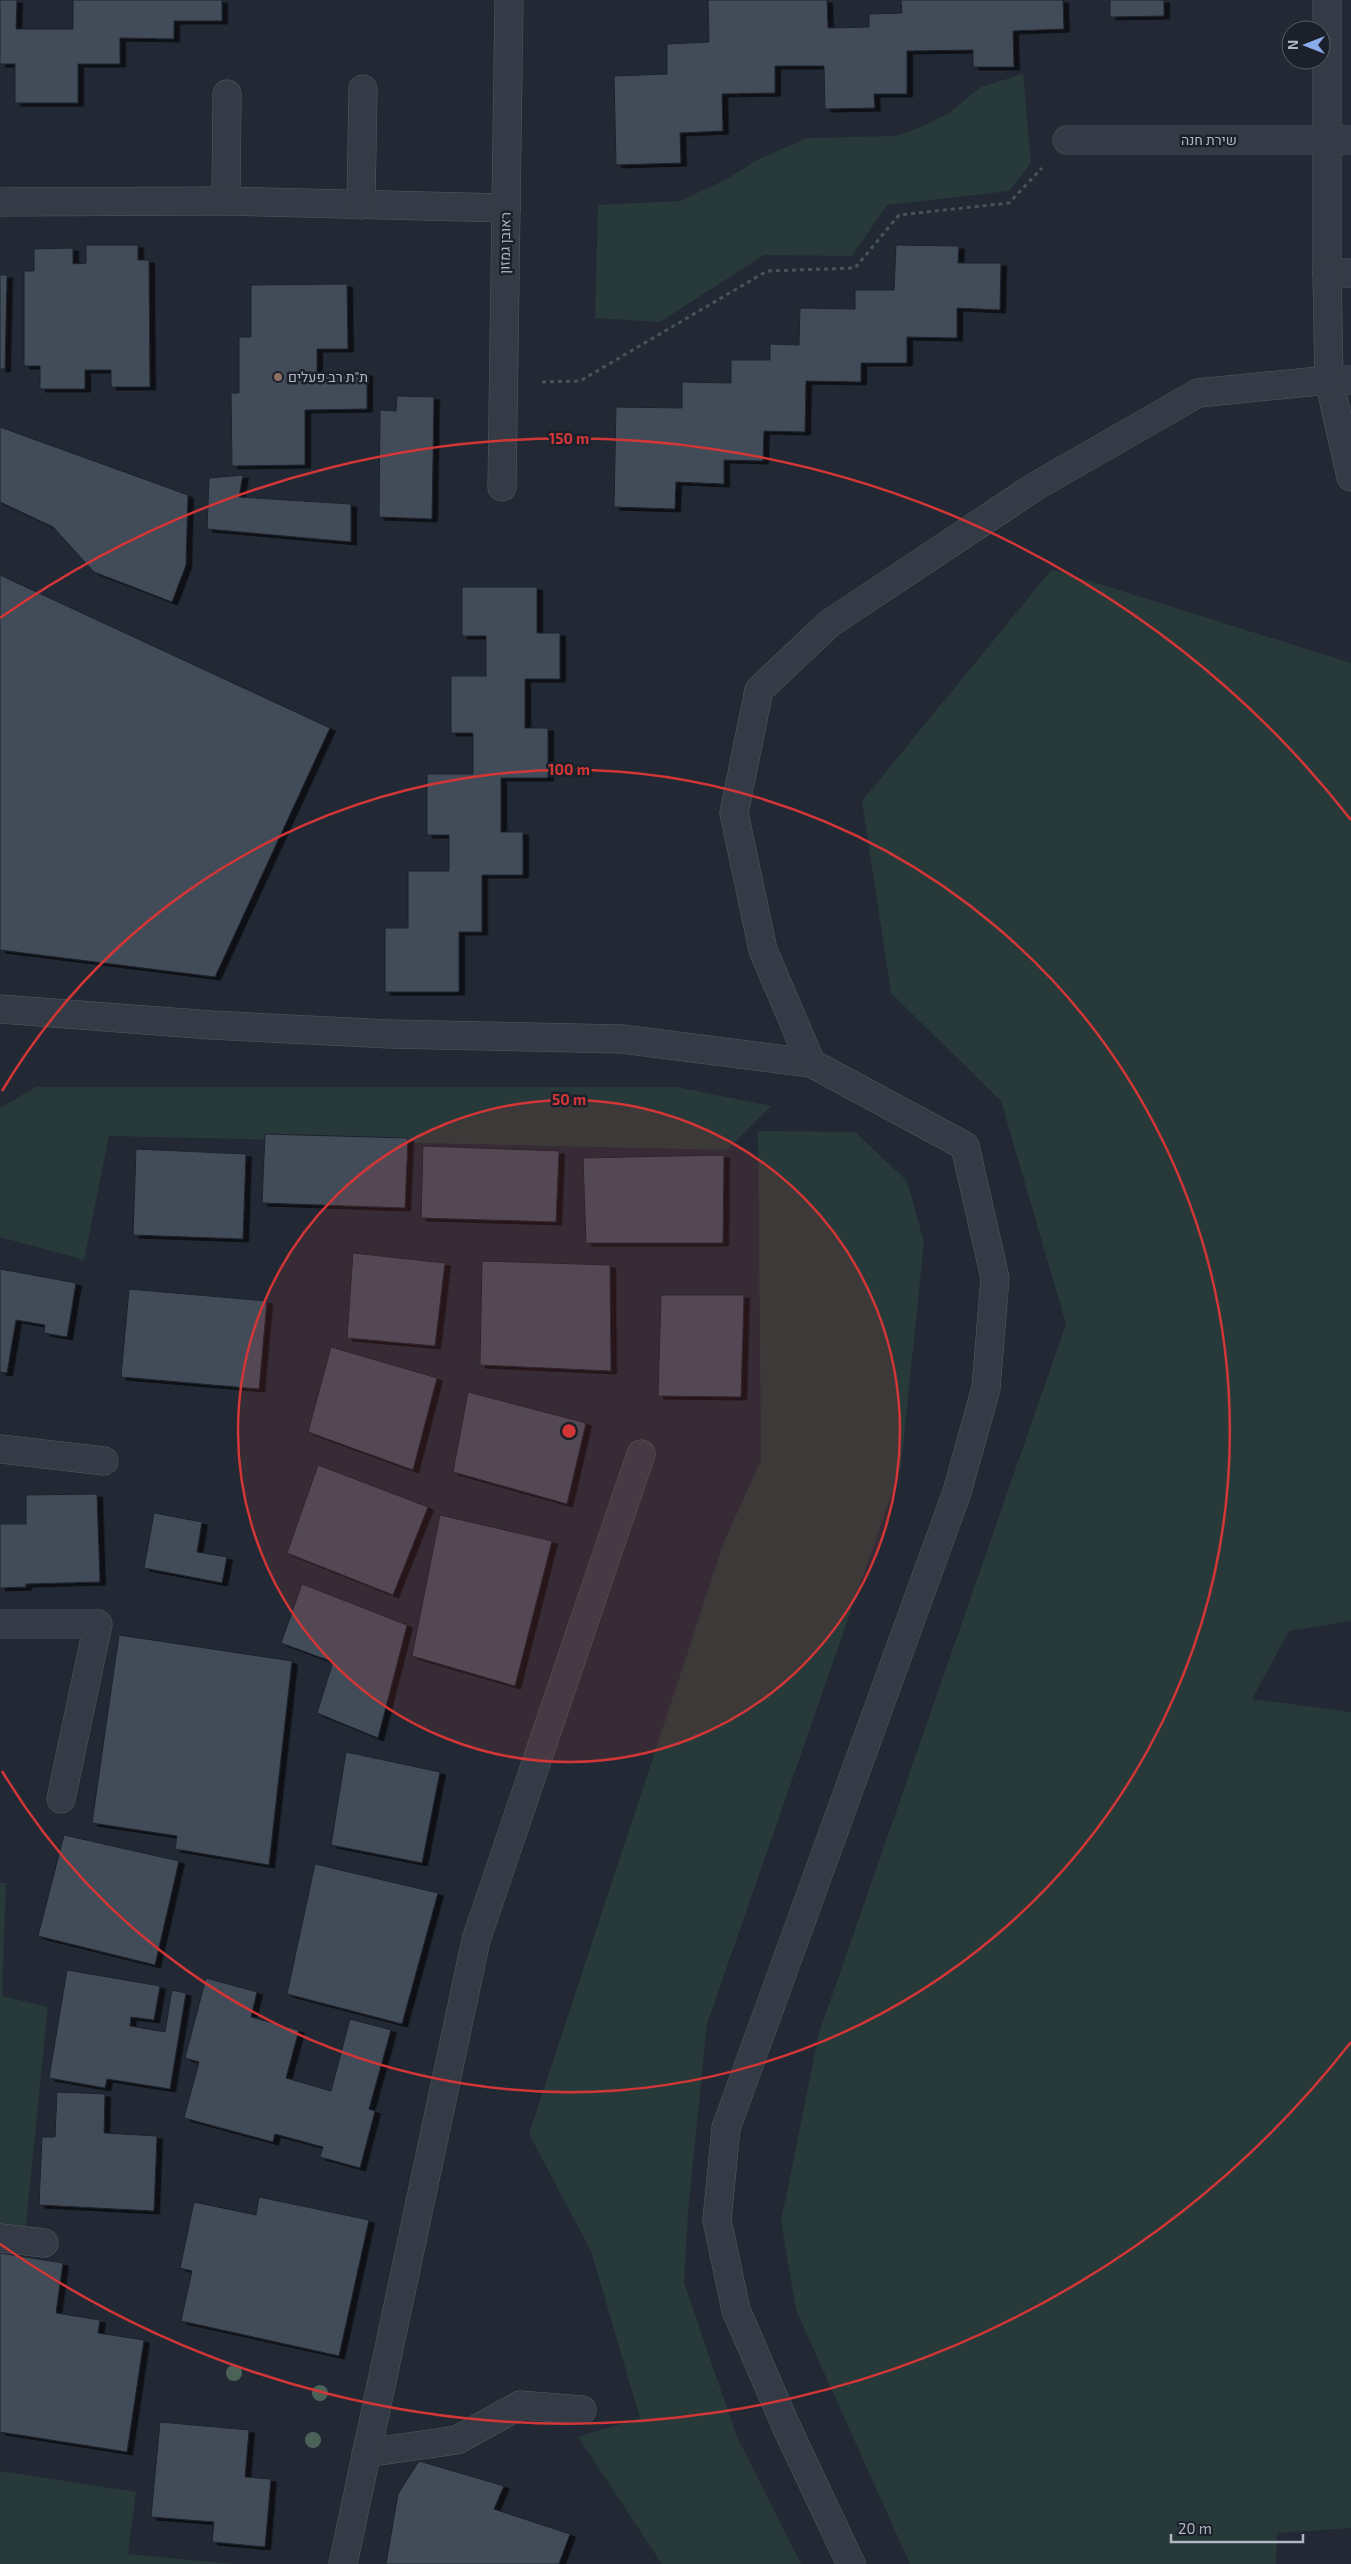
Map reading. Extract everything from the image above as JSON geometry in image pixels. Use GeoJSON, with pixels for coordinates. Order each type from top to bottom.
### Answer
{"type":"FeatureCollection","features":[{"type":"Feature","properties":{"kind":"street","name":"ראובן גמזון"},"geometry":{"type":"LineString","coordinates":[[502,487],[509,0]]}},
{"type":"Feature","properties":{"kind":"street"},"geometry":{"type":"LineString","coordinates":[[1327,0],[1340,140],[1340,380],[1351,477]]}},
{"type":"Feature","properties":{"kind":"street"},"geometry":{"type":"LineString","coordinates":[[361,204],[363,89]]}},
{"type":"Feature","properties":{"kind":"street"},"geometry":{"type":"LineString","coordinates":[[226,201],[227,94]]}},
{"type":"Feature","properties":{"kind":"street","name":"שירת חנה"},"geometry":{"type":"LineString","coordinates":[[1067,140],[1340,140]]}},
{"type":"Feature","properties":{"kind":"street"},"geometry":{"type":"LineString","coordinates":[[0,202],[226,201],[506,208]]}},
{"type":"Feature","properties":{"kind":"street"},"geometry":{"type":"LineString","coordinates":[[811,1063],[763,950],[734,813],[759,690],[830,623],[1036,486],[1198,394],[1340,380]]}},
{"type":"Feature","properties":{"kind":"street"},"geometry":{"type":"LineString","coordinates":[[0,1009],[211,1025],[389,1034],[622,1039],[811,1063],[965,1146],[995,1278],[986,1388],[957,1492],[726,2128],[717,2220],[736,2310],[786,2426],[851,2564]]}},
{"type":"Feature","properties":{"kind":"street"},"geometry":{"type":"LineString","coordinates":[[0,1449],[104,1461]]}},
{"type":"Feature","properties":{"kind":"street"},"geometry":{"type":"LineString","coordinates":[[343,2564],[476,1940],[641,1454]]}},
{"type":"Feature","properties":{"kind":"street"},"geometry":{"type":"LineString","coordinates":[[0,1624],[98,1624],[61,1799]]}},
{"type":"Feature","properties":{"kind":"street"},"geometry":{"type":"LineString","coordinates":[[0,2238],[44,2243]]}},
{"type":"Feature","properties":{"kind":"street"},"geometry":{"type":"LineString","coordinates":[[366,2454],[457,2440],[520,2405],[582,2410]]}},
{"type":"Feature","properties":{"kind":"path"},"geometry":{"type":"LineString","coordinates":[[504,382],[580,381],[767,272],[855,268],[899,214],[1009,203],[1067,140]]}},
{"type":"Feature","properties":{"kind":"shaded area"},"geometry":{"type":"Polygon","coordinates":[[[1023,74],[1031,163],[1009,191],[887,205],[852,256],[764,255],[660,322],[595,318],[598,205],[680,201],[727,179],[759,159],[807,138],[896,136],[919,128],[949,113],[981,87],[1023,74]]]}},
{"type":"Feature","properties":{"kind":"shaded area"},"geometry":{"type":"Polygon","coordinates":[[[1052,569],[1351,663],[1351,1621],[1289,1631],[1252,1699],[1351,1712],[1351,2528],[1277,2533],[1276,2564],[910,2564],[796,2310],[781,2221],[819,2033],[1066,1324],[1001,1101],[891,993],[862,801],[1052,569]]]}},
{"type":"Feature","properties":{"kind":"shaded area"},"geometry":{"type":"Polygon","coordinates":[[[36,1087],[677,1087],[771,1106],[727,1150],[109,1136],[84,1260],[0,1237],[0,1108],[36,1087]]]}},
{"type":"Feature","properties":{"kind":"shaded area"},"geometry":{"type":"Polygon","coordinates":[[[758,1131],[855,1132],[907,1181],[924,1242],[901,1467],[707,2024],[688,2212],[684,2283],[737,2437],[801,2564],[662,2564],[578,2437],[640,2418],[591,2251],[529,2134],[724,1542],[761,1460],[758,1131]]]}},
{"type":"Feature","properties":{"kind":"shaded area"},"geometry":{"type":"Polygon","coordinates":[[[0,1883],[6,1883],[2,1996],[48,2007],[25,2234],[0,2230],[0,1883]]]}},
{"type":"Feature","properties":{"kind":"shaded area"},"geometry":{"type":"Polygon","coordinates":[[[0,2471],[136,2492],[128,2554],[234,2564],[0,2564],[0,2471]]]}},
{"type":"Feature","properties":{"kind":"building"},"geometry":{"type":"Polygon","coordinates":[[[0,0],[17,0],[16,29],[73,29],[73,0],[222,0],[222,21],[174,21],[174,39],[120,38],[120,64],[78,64],[78,103],[15,103],[15,64],[0,64],[0,0]]]}},
{"type":"Feature","properties":{"kind":"building"},"geometry":{"type":"Polygon","coordinates":[[[708,0],[827,0],[828,28],[869,27],[869,14],[902,13],[901,0],[1063,0],[1064,29],[1013,31],[1014,67],[973,67],[973,50],[907,51],[907,94],[874,94],[875,108],[825,109],[824,66],[775,66],[775,93],[722,94],[723,131],[680,133],[681,163],[616,165],[614,76],[667,74],[667,44],[709,42],[708,0]]]}},
{"type":"Feature","properties":{"kind":"building"},"geometry":{"type":"Polygon","coordinates":[[[1110,0],[1164,0],[1164,16],[1110,17],[1110,0]]]}},
{"type":"Feature","properties":{"kind":"building"},"geometry":{"type":"Polygon","coordinates":[[[86,245],[138,245],[138,260],[149,260],[150,387],[111,387],[111,370],[85,370],[85,389],[40,389],[40,366],[24,366],[24,271],[34,271],[34,249],[73,248],[73,264],[86,263],[86,245]]]}},
{"type":"Feature","properties":{"kind":"building"},"geometry":{"type":"Polygon","coordinates":[[[896,245],[959,246],[958,263],[1001,263],[1000,310],[957,308],[957,338],[907,337],[907,363],[861,363],[861,382],[806,381],[805,432],[764,431],[763,461],[724,460],[724,484],[676,482],[675,509],[614,507],[616,407],[682,408],[682,382],[731,383],[731,360],[770,360],[770,344],[799,345],[800,308],[855,309],[855,290],[894,290],[896,245]]]}},
{"type":"Feature","properties":{"kind":"building"},"geometry":{"type":"Polygon","coordinates":[[[0,275],[7,275],[5,369],[0,369],[0,275]]]}},
{"type":"Feature","properties":{"kind":"building"},"geometry":{"type":"Polygon","coordinates":[[[347,284],[348,349],[317,349],[317,373],[367,373],[367,409],[305,410],[305,465],[232,466],[231,393],[239,393],[239,337],[251,337],[251,285],[347,284]]]}},
{"type":"Feature","properties":{"kind":"building"},"geometry":{"type":"Polygon","coordinates":[[[397,396],[434,397],[432,519],[379,517],[380,410],[396,411],[397,396]]]}},
{"type":"Feature","properties":{"kind":"building"},"geometry":{"type":"Polygon","coordinates":[[[0,427],[188,495],[186,565],[172,602],[94,572],[53,527],[0,502],[0,427]]]}},
{"type":"Feature","properties":{"kind":"building"},"geometry":{"type":"Polygon","coordinates":[[[243,475],[239,497],[351,504],[351,542],[207,529],[209,478],[243,475]]]}},
{"type":"Feature","properties":{"kind":"building"},"geometry":{"type":"Polygon","coordinates":[[[0,575],[330,728],[215,977],[0,950],[0,575]]]}},
{"type":"Feature","properties":{"kind":"building"},"geometry":{"type":"Polygon","coordinates":[[[462,587],[537,587],[537,633],[560,633],[560,679],[525,679],[525,728],[548,728],[548,778],[501,778],[501,832],[523,832],[523,875],[482,875],[482,932],[459,932],[459,992],[385,992],[385,928],[408,928],[408,871],[449,871],[449,835],[427,835],[427,774],[473,774],[473,733],[451,733],[451,676],[486,676],[486,636],[462,636],[462,587]]]}},
{"type":"Feature","properties":{"kind":"building"},"geometry":{"type":"Polygon","coordinates":[[[265,1134],[408,1138],[405,1208],[262,1203],[265,1134]]]}},
{"type":"Feature","properties":{"kind":"building"},"geometry":{"type":"Polygon","coordinates":[[[423,1146],[559,1151],[556,1222],[421,1218],[423,1146]]]}},
{"type":"Feature","properties":{"kind":"building"},"geometry":{"type":"Polygon","coordinates":[[[136,1149],[246,1154],[243,1239],[133,1235],[136,1149]]]}},
{"type":"Feature","properties":{"kind":"building"},"geometry":{"type":"Polygon","coordinates":[[[724,1155],[723,1243],[586,1243],[583,1158],[724,1155]]]}},
{"type":"Feature","properties":{"kind":"building"},"geometry":{"type":"Polygon","coordinates":[[[353,1253],[445,1263],[435,1346],[347,1338],[353,1253]]]}},
{"type":"Feature","properties":{"kind":"building"},"geometry":{"type":"Polygon","coordinates":[[[482,1261],[610,1265],[611,1371],[480,1365],[482,1261]]]}},
{"type":"Feature","properties":{"kind":"building"},"geometry":{"type":"Polygon","coordinates":[[[0,1269],[76,1283],[67,1337],[44,1333],[45,1325],[16,1320],[7,1373],[0,1372],[0,1269]]]}},
{"type":"Feature","properties":{"kind":"building"},"geometry":{"type":"Polygon","coordinates":[[[129,1289],[267,1301],[259,1389],[121,1377],[129,1289]]]}},
{"type":"Feature","properties":{"kind":"building"},"geometry":{"type":"Polygon","coordinates":[[[661,1295],[744,1295],[741,1397],[658,1396],[661,1295]]]}},
{"type":"Feature","properties":{"kind":"building"},"geometry":{"type":"Polygon","coordinates":[[[331,1347],[437,1378],[413,1470],[308,1432],[331,1347]]]}},
{"type":"Feature","properties":{"kind":"building"},"geometry":{"type":"Polygon","coordinates":[[[468,1392],[586,1423],[567,1504],[453,1472],[468,1392]]]}},
{"type":"Feature","properties":{"kind":"building"},"geometry":{"type":"Polygon","coordinates":[[[318,1465],[428,1507],[393,1595],[287,1553],[318,1465]]]}},
{"type":"Feature","properties":{"kind":"building"},"geometry":{"type":"Polygon","coordinates":[[[97,1494],[100,1582],[26,1584],[26,1587],[0,1588],[0,1524],[26,1524],[26,1495],[97,1494]]]}},
{"type":"Feature","properties":{"kind":"building"},"geometry":{"type":"Polygon","coordinates":[[[154,1513],[202,1522],[197,1552],[227,1557],[222,1583],[144,1568],[154,1513]]]}},
{"type":"Feature","properties":{"kind":"building"},"geometry":{"type":"Polygon","coordinates":[[[440,1515],[552,1541],[515,1686],[412,1656],[440,1515]]]}},
{"type":"Feature","properties":{"kind":"building"},"geometry":{"type":"Polygon","coordinates":[[[302,1584],[407,1625],[378,1738],[317,1713],[333,1662],[281,1643],[302,1584]]]}},
{"type":"Feature","properties":{"kind":"building"},"geometry":{"type":"Polygon","coordinates":[[[119,1635],[292,1661],[269,1865],[175,1849],[177,1836],[92,1823],[119,1635]]]}},
{"type":"Feature","properties":{"kind":"building"},"geometry":{"type":"Polygon","coordinates":[[[346,1752],[440,1772],[422,1863],[331,1845],[346,1752]]]}},
{"type":"Feature","properties":{"kind":"building"},"geometry":{"type":"Polygon","coordinates":[[[64,1835],[179,1861],[155,1965],[38,1936],[64,1835]]]}},
{"type":"Feature","properties":{"kind":"building"},"geometry":{"type":"Polygon","coordinates":[[[315,1864],[438,1893],[402,2024],[287,1994],[315,1864]]]}},
{"type":"Feature","properties":{"kind":"building"},"geometry":{"type":"Polygon","coordinates":[[[67,1970],[160,1986],[154,2020],[131,2017],[130,2026],[165,2032],[172,1990],[186,1993],[170,2089],[107,2079],[105,2088],[49,2078],[67,1970]]]}},
{"type":"Feature","properties":{"kind":"building"},"geometry":{"type":"Polygon","coordinates":[[[206,1978],[257,1992],[251,2017],[299,2030],[286,2078],[331,2091],[350,2019],[391,2030],[369,2109],[375,2111],[360,2168],[320,2157],[323,2147],[275,2134],[273,2142],[184,2118],[199,2062],[185,2058],[206,1978]]]}},
{"type":"Feature","properties":{"kind":"building"},"geometry":{"type":"Polygon","coordinates":[[[57,2092],[105,2094],[104,2133],[157,2136],[154,2211],[39,2205],[42,2137],[55,2137],[57,2092]]]}},
{"type":"Feature","properties":{"kind":"building"},"geometry":{"type":"Polygon","coordinates":[[[259,2197],[369,2220],[339,2356],[181,2321],[192,2271],[180,2268],[194,2202],[256,2215],[259,2197]]]}},
{"type":"Feature","properties":{"kind":"building"},"geometry":{"type":"Polygon","coordinates":[[[0,2253],[63,2263],[56,2313],[100,2320],[98,2333],[144,2340],[127,2452],[0,2432],[0,2253]]]}},
{"type":"Feature","properties":{"kind":"building"},"geometry":{"type":"Polygon","coordinates":[[[160,2422],[249,2430],[245,2477],[271,2479],[265,2547],[212,2542],[214,2522],[151,2517],[160,2422]]]}},
{"type":"Feature","properties":{"kind":"building"},"geometry":{"type":"Polygon","coordinates":[[[419,2461],[504,2486],[494,2509],[570,2534],[559,2564],[386,2564],[398,2494],[419,2461]]]}},
{"type":"Feature","properties":{"kind":"place","name":"ת\"ת רב פעלים"},"geometry":{"type":"Point","coordinates":[278,377]}}]}
